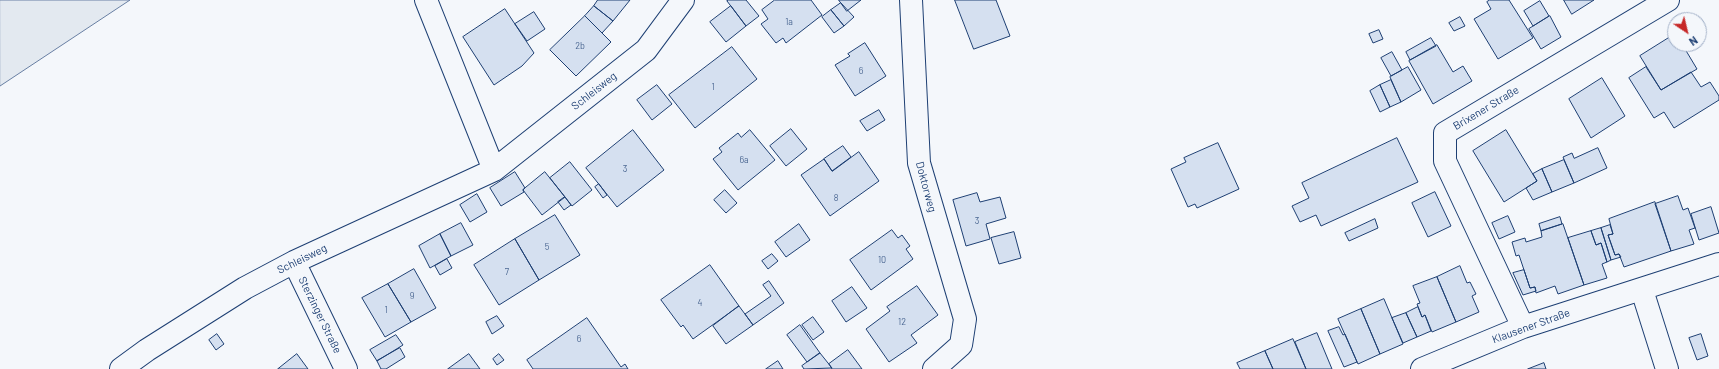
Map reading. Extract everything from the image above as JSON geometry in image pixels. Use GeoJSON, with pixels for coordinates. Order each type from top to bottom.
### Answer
{"type":"FeatureCollection","features":[{"type":"Feature","properties":{"kind":"street"},"geometry":{"type":"LineString","coordinates":[[426,0],[494,170]]}},
{"type":"Feature","properties":{"kind":"street","name":"Schleisweg"},"geometry":{"type":"LineString","coordinates":[[121,369],[147,350],[245,288],[294,262],[494,170],[646,50],[683,0]]}},
{"type":"Feature","properties":{"kind":"street","name":"Doktorweg"},"geometry":{"type":"LineString","coordinates":[[911,0],[919,163],[965,319],[961,345],[934,369]]}},
{"type":"Feature","properties":{"kind":"street","name":"Brixener Straße"},"geometry":{"type":"LineString","coordinates":[[1522,327],[1445,160],[1445,133],[1668,0]]}},
{"type":"Feature","properties":{"kind":"street","name":"Sterzinger Straße"},"geometry":{"type":"LineString","coordinates":[[294,262],[346,369]]}},
{"type":"Feature","properties":{"kind":"street","name":"Klausener Straße"},"geometry":{"type":"LineString","coordinates":[[1422,369],[1522,327],[1642,290],[1719,264]]}},
{"type":"Feature","properties":{"kind":"street"},"geometry":{"type":"LineString","coordinates":[[1642,290],[1667,369]]}},
{"type":"Feature","properties":{"kind":"shaded area"},"geometry":{"type":"Polygon","coordinates":[[[0,0],[130,0],[0,86],[0,0]]]}},
{"type":"Feature","properties":{"kind":"building"},"geometry":{"type":"Polygon","coordinates":[[[598,0],[630,0],[613,21],[594,6],[598,0]]]}},
{"type":"Feature","properties":{"kind":"building"},"geometry":{"type":"Polygon","coordinates":[[[746,0],[759,16],[746,26],[727,1],[746,0]]]}},
{"type":"Feature","properties":{"kind":"building"},"geometry":{"type":"Polygon","coordinates":[[[775,0],[811,0],[822,15],[786,43],[783,38],[776,43],[761,24],[768,19],[762,10],[775,0]]]}},
{"type":"Feature","properties":{"kind":"building"},"geometry":{"type":"Polygon","coordinates":[[[839,0],[861,0],[847,11],[839,0]]]}},
{"type":"Feature","properties":{"kind":"building"},"geometry":{"type":"Polygon","coordinates":[[[955,0],[996,0],[1010,36],[974,49],[955,0]]]}},
{"type":"Feature","properties":{"kind":"building"},"geometry":{"type":"Polygon","coordinates":[[[1490,0],[1509,0],[1533,38],[1498,59],[1474,19],[1491,9],[1487,2],[1490,0]]]}},
{"type":"Feature","properties":{"kind":"building"},"geometry":{"type":"Polygon","coordinates":[[[1564,0],[1594,0],[1572,14],[1564,0]]]}},
{"type":"Feature","properties":{"kind":"building"},"geometry":{"type":"Polygon","coordinates":[[[1540,1],[1549,16],[1533,26],[1524,11],[1540,1]]]}},
{"type":"Feature","properties":{"kind":"building"},"geometry":{"type":"Polygon","coordinates":[[[841,3],[854,17],[844,26],[831,10],[841,3]]]}},
{"type":"Feature","properties":{"kind":"building"},"geometry":{"type":"Polygon","coordinates":[[[594,6],[613,21],[602,33],[585,16],[594,6]]]}},
{"type":"Feature","properties":{"kind":"building"},"geometry":{"type":"Polygon","coordinates":[[[731,6],[746,26],[726,42],[710,22],[731,6]]]}},
{"type":"Feature","properties":{"kind":"building"},"geometry":{"type":"Polygon","coordinates":[[[505,9],[534,53],[522,66],[494,85],[463,37],[505,9]]]}},
{"type":"Feature","properties":{"kind":"building"},"geometry":{"type":"Polygon","coordinates":[[[831,10],[844,26],[834,33],[822,17],[831,10]]]}},
{"type":"Feature","properties":{"kind":"building"},"geometry":{"type":"Polygon","coordinates":[[[534,12],[545,29],[527,41],[515,24],[534,12]]]}},
{"type":"Feature","properties":{"kind":"building"},"geometry":{"type":"Polygon","coordinates":[[[585,16],[611,42],[576,76],[550,50],[585,16]]]}},
{"type":"Feature","properties":{"kind":"building"},"geometry":{"type":"Polygon","coordinates":[[[1550,16],[1561,37],[1541,49],[1529,29],[1550,16]]]}},
{"type":"Feature","properties":{"kind":"building"},"geometry":{"type":"Polygon","coordinates":[[[1460,17],[1465,26],[1454,31],[1449,23],[1460,17]]]}},
{"type":"Feature","properties":{"kind":"building"},"geometry":{"type":"Polygon","coordinates":[[[1379,30],[1383,39],[1373,43],[1369,34],[1379,30]]]}},
{"type":"Feature","properties":{"kind":"building"},"geometry":{"type":"Polygon","coordinates":[[[1431,38],[1436,46],[1410,60],[1406,52],[1431,38]]]}},
{"type":"Feature","properties":{"kind":"building"},"geometry":{"type":"Polygon","coordinates":[[[1667,39],[1667,52],[1687,52],[1697,69],[1661,90],[1640,56],[1667,39]]]}},
{"type":"Feature","properties":{"kind":"building"},"geometry":{"type":"Polygon","coordinates":[[[865,43],[886,76],[855,96],[835,65],[850,56],[848,54],[865,43]]]}},
{"type":"Feature","properties":{"kind":"building"},"geometry":{"type":"Polygon","coordinates":[[[1437,45],[1453,72],[1463,66],[1472,81],[1433,104],[1409,61],[1437,45]]]}},
{"type":"Feature","properties":{"kind":"building"},"geometry":{"type":"Polygon","coordinates":[[[732,47],[757,79],[695,128],[669,95],[732,47]]]}},
{"type":"Feature","properties":{"kind":"building"},"geometry":{"type":"Polygon","coordinates":[[[1392,52],[1402,70],[1391,76],[1381,58],[1392,52]]]}},
{"type":"Feature","properties":{"kind":"building"},"geometry":{"type":"Polygon","coordinates":[[[1408,67],[1421,90],[1401,102],[1390,77],[1408,67]]]}},
{"type":"Feature","properties":{"kind":"building"},"geometry":{"type":"Polygon","coordinates":[[[1646,67],[1661,90],[1691,72],[1701,87],[1710,82],[1719,96],[1719,100],[1674,128],[1664,112],[1654,118],[1629,78],[1646,67]]]}},
{"type":"Feature","properties":{"kind":"building"},"geometry":{"type":"Polygon","coordinates":[[[1602,78],[1625,116],[1591,138],[1569,99],[1602,78]]]}},
{"type":"Feature","properties":{"kind":"building"},"geometry":{"type":"Polygon","coordinates":[[[1391,80],[1401,102],[1390,107],[1380,85],[1391,80]]]}},
{"type":"Feature","properties":{"kind":"building"},"geometry":{"type":"Polygon","coordinates":[[[657,85],[672,104],[652,120],[637,100],[657,85]]]}},
{"type":"Feature","properties":{"kind":"building"},"geometry":{"type":"Polygon","coordinates":[[[1380,85],[1390,107],[1380,112],[1370,91],[1380,85]]]}},
{"type":"Feature","properties":{"kind":"building"},"geometry":{"type":"Polygon","coordinates":[[[879,110],[885,120],[867,131],[860,121],[879,110]]]}},
{"type":"Feature","properties":{"kind":"building"},"geometry":{"type":"Polygon","coordinates":[[[791,129],[807,149],[786,166],[770,146],[791,129]]]}},
{"type":"Feature","properties":{"kind":"building"},"geometry":{"type":"Polygon","coordinates":[[[633,130],[664,170],[617,207],[586,168],[633,130]]]}},
{"type":"Feature","properties":{"kind":"building"},"geometry":{"type":"Polygon","coordinates":[[[750,130],[775,160],[738,190],[713,159],[722,152],[719,148],[738,133],[741,137],[750,130]]]}},
{"type":"Feature","properties":{"kind":"building"},"geometry":{"type":"Polygon","coordinates":[[[1506,130],[1537,181],[1504,202],[1473,151],[1506,130]]]}},
{"type":"Feature","properties":{"kind":"building"},"geometry":{"type":"Polygon","coordinates":[[[1397,138],[1418,182],[1321,226],[1316,215],[1300,222],[1292,206],[1309,198],[1302,183],[1397,138]]]}},
{"type":"Feature","properties":{"kind":"building"},"geometry":{"type":"Polygon","coordinates":[[[1218,143],[1239,189],[1197,208],[1195,204],[1188,207],[1171,169],[1186,162],[1184,158],[1218,143]]]}},
{"type":"Feature","properties":{"kind":"building"},"geometry":{"type":"Polygon","coordinates":[[[843,146],[851,157],[832,171],[824,159],[843,146]]]}},
{"type":"Feature","properties":{"kind":"building"},"geometry":{"type":"Polygon","coordinates":[[[1598,148],[1607,168],[1574,183],[1563,157],[1572,153],[1574,158],[1598,148]]]}},
{"type":"Feature","properties":{"kind":"building"},"geometry":{"type":"Polygon","coordinates":[[[859,152],[879,181],[830,216],[801,175],[824,159],[832,171],[859,152]]]}},
{"type":"Feature","properties":{"kind":"building"},"geometry":{"type":"Polygon","coordinates":[[[1564,160],[1574,183],[1552,192],[1542,169],[1564,160]]]}},
{"type":"Feature","properties":{"kind":"building"},"geometry":{"type":"Polygon","coordinates":[[[570,162],[592,190],[572,206],[550,178],[570,162]]]}},
{"type":"Feature","properties":{"kind":"building"},"geometry":{"type":"Polygon","coordinates":[[[1542,169],[1552,192],[1533,200],[1526,188],[1537,181],[1533,174],[1542,169]]]}},
{"type":"Feature","properties":{"kind":"building"},"geometry":{"type":"Polygon","coordinates":[[[515,172],[525,188],[523,190],[524,192],[501,206],[490,188],[515,172]]]}},
{"type":"Feature","properties":{"kind":"building"},"geometry":{"type":"Polygon","coordinates":[[[545,172],[565,197],[542,215],[523,190],[545,172]]]}},
{"type":"Feature","properties":{"kind":"building"},"geometry":{"type":"Polygon","coordinates":[[[599,184],[607,195],[603,198],[595,187],[599,184]]]}},
{"type":"Feature","properties":{"kind":"building"},"geometry":{"type":"Polygon","coordinates":[[[725,190],[737,203],[726,213],[714,200],[725,190]]]}},
{"type":"Feature","properties":{"kind":"building"},"geometry":{"type":"Polygon","coordinates":[[[1435,192],[1451,226],[1428,237],[1412,203],[1435,192]]]}},
{"type":"Feature","properties":{"kind":"building"},"geometry":{"type":"Polygon","coordinates":[[[977,193],[980,202],[1000,197],[1006,218],[986,224],[990,239],[966,246],[953,200],[977,193]]]}},
{"type":"Feature","properties":{"kind":"building"},"geometry":{"type":"Polygon","coordinates":[[[477,194],[487,212],[470,222],[460,205],[477,194]]]}},
{"type":"Feature","properties":{"kind":"building"},"geometry":{"type":"Polygon","coordinates":[[[1678,196],[1683,210],[1688,208],[1695,228],[1689,230],[1694,244],[1671,251],[1655,204],[1678,196]]]}},
{"type":"Feature","properties":{"kind":"building"},"geometry":{"type":"Polygon","coordinates":[[[565,197],[571,205],[564,210],[558,202],[565,197]]]}},
{"type":"Feature","properties":{"kind":"building"},"geometry":{"type":"Polygon","coordinates":[[[1655,202],[1671,251],[1624,267],[1619,254],[1615,255],[1608,235],[1613,234],[1609,219],[1655,202]]]}},
{"type":"Feature","properties":{"kind":"building"},"geometry":{"type":"Polygon","coordinates":[[[1711,207],[1719,233],[1699,240],[1691,214],[1711,207]]]}},
{"type":"Feature","properties":{"kind":"building"},"geometry":{"type":"Polygon","coordinates":[[[555,215],[580,255],[539,280],[515,239],[555,215]]]}},
{"type":"Feature","properties":{"kind":"building"},"geometry":{"type":"Polygon","coordinates":[[[1508,216],[1515,232],[1499,239],[1492,223],[1508,216]]]}},
{"type":"Feature","properties":{"kind":"building"},"geometry":{"type":"Polygon","coordinates":[[[1560,217],[1562,224],[1541,231],[1539,224],[1560,217]]]}},
{"type":"Feature","properties":{"kind":"building"},"geometry":{"type":"Polygon","coordinates":[[[1375,219],[1378,228],[1349,241],[1345,233],[1375,219]]]}},
{"type":"Feature","properties":{"kind":"building"},"geometry":{"type":"Polygon","coordinates":[[[461,223],[473,245],[451,256],[440,234],[461,223]]]}},
{"type":"Feature","properties":{"kind":"building"},"geometry":{"type":"Polygon","coordinates":[[[799,224],[810,240],[786,257],[775,242],[799,224]]]}},
{"type":"Feature","properties":{"kind":"building"},"geometry":{"type":"Polygon","coordinates":[[[1563,224],[1584,285],[1558,294],[1555,286],[1536,293],[1535,287],[1530,288],[1519,255],[1516,256],[1512,242],[1525,238],[1526,242],[1542,237],[1541,231],[1563,224]]]}},
{"type":"Feature","properties":{"kind":"building"},"geometry":{"type":"Polygon","coordinates":[[[1610,225],[1613,234],[1608,235],[1615,255],[1619,254],[1621,257],[1611,260],[1601,228],[1610,225]]]}},
{"type":"Feature","properties":{"kind":"building"},"geometry":{"type":"Polygon","coordinates":[[[1601,228],[1611,260],[1607,262],[1601,243],[1596,245],[1591,231],[1601,228]]]}},
{"type":"Feature","properties":{"kind":"building"},"geometry":{"type":"Polygon","coordinates":[[[892,230],[898,238],[902,235],[910,246],[906,249],[913,259],[871,290],[850,260],[892,230]]]}},
{"type":"Feature","properties":{"kind":"building"},"geometry":{"type":"Polygon","coordinates":[[[1591,231],[1596,245],[1601,243],[1607,262],[1602,264],[1607,278],[1584,285],[1568,238],[1591,231]]]}},
{"type":"Feature","properties":{"kind":"building"},"geometry":{"type":"Polygon","coordinates":[[[1014,232],[1021,258],[999,264],[991,238],[1014,232]]]}},
{"type":"Feature","properties":{"kind":"building"},"geometry":{"type":"Polygon","coordinates":[[[440,234],[451,256],[430,268],[419,246],[440,234]]]}},
{"type":"Feature","properties":{"kind":"building"},"geometry":{"type":"Polygon","coordinates":[[[515,239],[539,280],[499,305],[474,265],[515,239]]]}},
{"type":"Feature","properties":{"kind":"building"},"geometry":{"type":"Polygon","coordinates":[[[772,254],[778,261],[768,269],[762,261],[772,254]]]}},
{"type":"Feature","properties":{"kind":"building"},"geometry":{"type":"Polygon","coordinates":[[[447,259],[452,268],[440,275],[435,266],[447,259]]]}},
{"type":"Feature","properties":{"kind":"building"},"geometry":{"type":"Polygon","coordinates":[[[710,265],[739,306],[693,339],[683,325],[681,327],[661,300],[710,265]]]}},
{"type":"Feature","properties":{"kind":"building"},"geometry":{"type":"Polygon","coordinates":[[[1460,266],[1467,283],[1470,282],[1476,294],[1472,296],[1479,312],[1456,322],[1437,277],[1460,266]]]}},
{"type":"Feature","properties":{"kind":"building"},"geometry":{"type":"Polygon","coordinates":[[[414,269],[436,308],[411,322],[388,284],[414,269]]]}},
{"type":"Feature","properties":{"kind":"building"},"geometry":{"type":"Polygon","coordinates":[[[1524,270],[1530,288],[1535,287],[1536,291],[1523,295],[1513,273],[1524,270]]]}},
{"type":"Feature","properties":{"kind":"building"},"geometry":{"type":"Polygon","coordinates":[[[1437,277],[1456,322],[1432,332],[1425,315],[1422,317],[1417,304],[1420,303],[1413,286],[1437,277]]]}},
{"type":"Feature","properties":{"kind":"building"},"geometry":{"type":"Polygon","coordinates":[[[769,281],[784,303],[753,325],[745,314],[771,296],[763,285],[769,281]]]}},
{"type":"Feature","properties":{"kind":"building"},"geometry":{"type":"Polygon","coordinates":[[[388,284],[411,322],[385,337],[362,298],[388,284]]]}},
{"type":"Feature","properties":{"kind":"building"},"geometry":{"type":"Polygon","coordinates":[[[917,286],[938,315],[911,335],[917,343],[889,362],[866,329],[890,311],[887,307],[917,286]]]}},
{"type":"Feature","properties":{"kind":"building"},"geometry":{"type":"Polygon","coordinates":[[[852,287],[867,308],[846,322],[832,301],[852,287]]]}},
{"type":"Feature","properties":{"kind":"building"},"geometry":{"type":"Polygon","coordinates":[[[1384,299],[1403,344],[1380,354],[1361,309],[1384,299]]]}},
{"type":"Feature","properties":{"kind":"building"},"geometry":{"type":"Polygon","coordinates":[[[739,306],[753,325],[726,344],[713,326],[739,306]]]}},
{"type":"Feature","properties":{"kind":"building"},"geometry":{"type":"Polygon","coordinates":[[[1418,307],[1422,317],[1425,315],[1431,331],[1417,337],[1406,313],[1418,307]]]}},
{"type":"Feature","properties":{"kind":"building"},"geometry":{"type":"Polygon","coordinates":[[[1361,309],[1380,354],[1358,364],[1338,319],[1361,309]]]}},
{"type":"Feature","properties":{"kind":"building"},"geometry":{"type":"Polygon","coordinates":[[[1406,313],[1417,337],[1403,343],[1392,318],[1406,313]]]}},
{"type":"Feature","properties":{"kind":"building"},"geometry":{"type":"Polygon","coordinates":[[[497,316],[504,326],[492,334],[486,322],[497,316]]]}},
{"type":"Feature","properties":{"kind":"building"},"geometry":{"type":"Polygon","coordinates":[[[813,317],[824,332],[813,340],[802,325],[813,317]]]}},
{"type":"Feature","properties":{"kind":"building"},"geometry":{"type":"Polygon","coordinates":[[[587,318],[621,367],[625,364],[628,369],[533,369],[527,360],[587,318]]]}},
{"type":"Feature","properties":{"kind":"building"},"geometry":{"type":"Polygon","coordinates":[[[800,325],[820,353],[807,362],[787,335],[800,325]]]}},
{"type":"Feature","properties":{"kind":"building"},"geometry":{"type":"Polygon","coordinates":[[[1339,327],[1343,335],[1345,334],[1357,362],[1344,367],[1328,331],[1339,327]]]}},
{"type":"Feature","properties":{"kind":"building"},"geometry":{"type":"Polygon","coordinates":[[[1317,333],[1332,369],[1306,369],[1295,342],[1317,333]]]}},
{"type":"Feature","properties":{"kind":"building"},"geometry":{"type":"Polygon","coordinates":[[[217,334],[224,344],[216,350],[209,340],[217,334]]]}},
{"type":"Feature","properties":{"kind":"building"},"geometry":{"type":"Polygon","coordinates":[[[1701,334],[1708,356],[1697,360],[1689,338],[1701,334]]]}},
{"type":"Feature","properties":{"kind":"building"},"geometry":{"type":"Polygon","coordinates":[[[396,335],[403,345],[377,361],[370,350],[396,335]]]}},
{"type":"Feature","properties":{"kind":"building"},"geometry":{"type":"Polygon","coordinates":[[[1293,339],[1306,369],[1273,369],[1265,351],[1293,339]]]}},
{"type":"Feature","properties":{"kind":"building"},"geometry":{"type":"Polygon","coordinates":[[[400,348],[405,357],[386,369],[381,369],[377,361],[400,348]]]}},
{"type":"Feature","properties":{"kind":"building"},"geometry":{"type":"Polygon","coordinates":[[[848,350],[862,369],[832,369],[829,364],[848,350]]]}},
{"type":"Feature","properties":{"kind":"building"},"geometry":{"type":"Polygon","coordinates":[[[1265,351],[1273,369],[1240,369],[1237,363],[1265,351]]]}},
{"type":"Feature","properties":{"kind":"building"},"geometry":{"type":"Polygon","coordinates":[[[820,353],[832,368],[804,369],[802,366],[820,353]]]}},
{"type":"Feature","properties":{"kind":"building"},"geometry":{"type":"Polygon","coordinates":[[[297,354],[308,369],[278,369],[297,354]]]}},
{"type":"Feature","properties":{"kind":"building"},"geometry":{"type":"Polygon","coordinates":[[[469,354],[480,369],[448,369],[469,354]]]}},
{"type":"Feature","properties":{"kind":"building"},"geometry":{"type":"Polygon","coordinates":[[[499,354],[504,360],[497,365],[493,359],[499,354]]]}},
{"type":"Feature","properties":{"kind":"building"},"geometry":{"type":"Polygon","coordinates":[[[778,361],[783,369],[766,369],[778,361]]]}},
{"type":"Feature","properties":{"kind":"building"},"geometry":{"type":"Polygon","coordinates":[[[1544,363],[1546,369],[1528,369],[1544,363]]]}}]}
